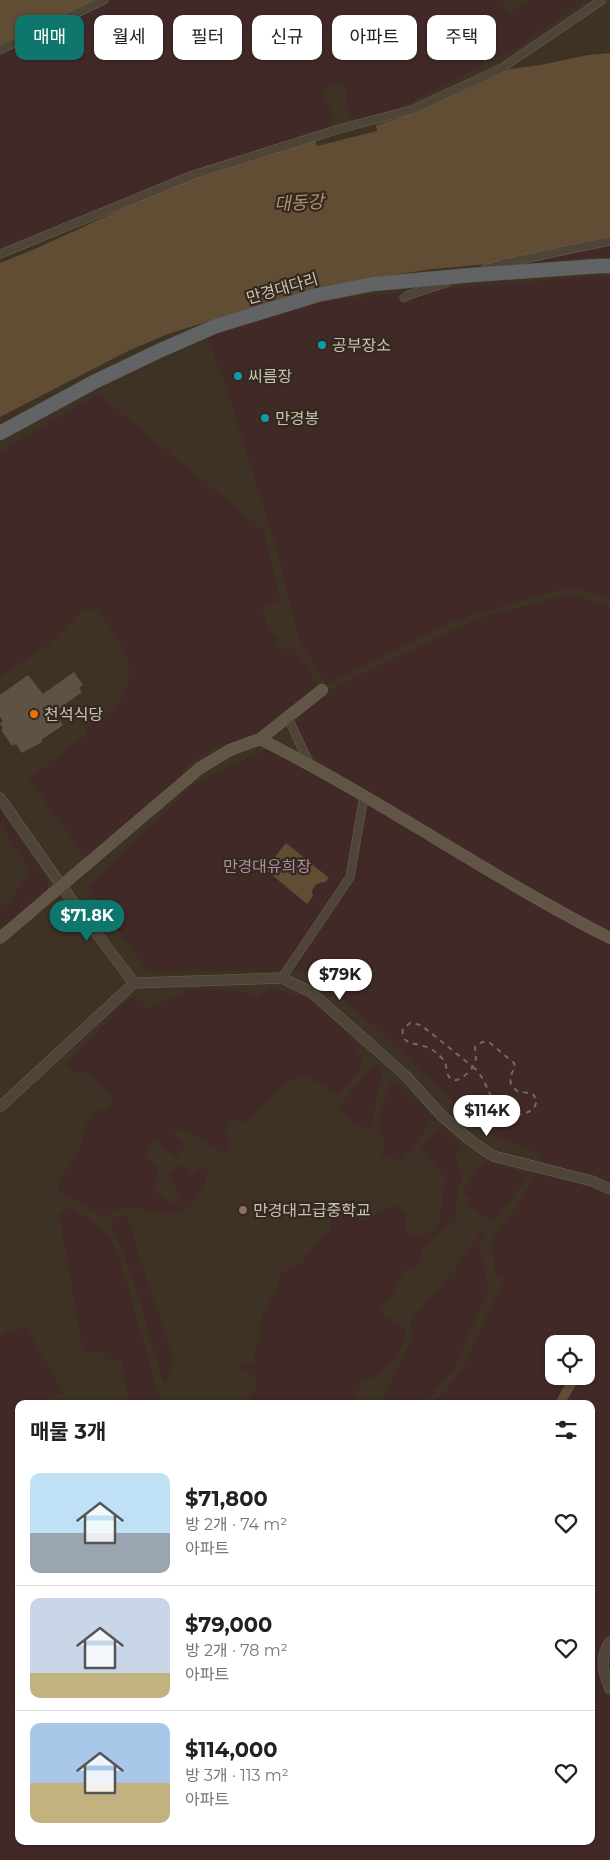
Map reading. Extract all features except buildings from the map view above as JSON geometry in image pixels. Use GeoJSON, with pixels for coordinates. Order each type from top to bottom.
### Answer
{"type":"FeatureCollection","features":[{"type":"Feature","properties":{"kind":"highway","name":"만경대다리"},"geometry":{"type":"LineString","coordinates":[[0,433],[94,382],[216,326],[317,295],[373,284],[472,274],[604,266]]}},
{"type":"Feature","properties":{"kind":"main road"},"geometry":{"type":"LineString","coordinates":[[0,938],[200,768],[230,750],[260,739],[322,690]]}},
{"type":"Feature","properties":{"kind":"main road"},"geometry":{"type":"LineString","coordinates":[[260,739],[309,763],[565,916],[610,938]]}},
{"type":"Feature","properties":{"kind":"street"},"geometry":{"type":"LineString","coordinates":[[0,50],[104,0]]}},
{"type":"Feature","properties":{"kind":"street"},"geometry":{"type":"LineString","coordinates":[[0,254],[193,175],[339,129],[411,110],[502,68],[602,0]]}},
{"type":"Feature","properties":{"kind":"street"},"geometry":{"type":"LineString","coordinates":[[404,298],[505,263],[610,241]]}},
{"type":"Feature","properties":{"kind":"street"},"geometry":{"type":"LineString","coordinates":[[288,718],[309,763]]}},
{"type":"Feature","properties":{"kind":"street"},"geometry":{"type":"LineString","coordinates":[[282,978],[350,876],[364,796]]}},
{"type":"Feature","properties":{"kind":"street"},"geometry":{"type":"LineString","coordinates":[[0,798],[134,983]]}},
{"type":"Feature","properties":{"kind":"street"},"geometry":{"type":"LineString","coordinates":[[0,1107],[134,983],[282,978],[311,992],[405,1075],[442,1116],[470,1140],[493,1156],[592,1181],[610,1189]]}},
{"type":"Feature","properties":{"kind":"street"},"geometry":{"type":"LineString","coordinates":[[610,1642],[604,1650],[602,1664],[610,1689]]}},
{"type":"Feature","properties":{"kind":"green space"},"geometry":{"type":"Polygon","coordinates":[[[109,0],[500,0],[509,13],[531,0],[585,0],[518,47],[496,58],[496,15],[427,15],[427,60],[492,60],[400,107],[388,112],[356,119],[355,117],[351,118],[343,83],[323,89],[334,122],[330,123],[331,127],[285,140],[71,220],[0,250],[0,54],[15,47],[15,60],[84,60],[84,15],[79,15],[109,0]]]}},
{"type":"Feature","properties":{"kind":"green space"},"geometry":{"type":"Polygon","coordinates":[[[610,243],[610,256],[521,263],[591,246],[592,252],[599,251],[599,245],[610,243]]]}},
{"type":"Feature","properties":{"kind":"green space"},"geometry":{"type":"Polygon","coordinates":[[[610,276],[610,600],[587,591],[564,589],[485,611],[452,622],[326,685],[299,639],[280,561],[229,395],[207,337],[309,303],[381,295],[610,276]]]}},
{"type":"Feature","properties":{"kind":"green space"},"geometry":{"type":"Polygon","coordinates":[[[98,394],[264,531],[280,601],[261,608],[267,620],[265,628],[280,639],[275,645],[280,649],[294,649],[311,673],[317,686],[252,738],[219,745],[189,763],[175,785],[137,818],[85,857],[29,779],[87,734],[85,728],[114,708],[124,694],[129,681],[127,656],[114,633],[96,609],[83,610],[48,645],[0,677],[0,452],[98,394]]]}},
{"type":"Feature","properties":{"kind":"green space"},"geometry":{"type":"Polygon","coordinates":[[[567,595],[581,596],[610,607],[610,933],[544,898],[322,765],[306,749],[294,721],[294,717],[322,694],[448,632],[486,616],[567,595]]]}},
{"type":"Feature","properties":{"kind":"green space","name":"만경대유희장"},"geometry":{"type":"Polygon","coordinates":[[[266,750],[291,757],[610,945],[610,1860],[0,1860],[0,1337],[5,1332],[26,1328],[62,1390],[61,1394],[48,1397],[48,1400],[15,1400],[15,1845],[595,1845],[595,1400],[437,1400],[462,1370],[504,1279],[504,1276],[496,1276],[493,1239],[519,1204],[542,1162],[540,1154],[505,1141],[479,1127],[375,1027],[309,970],[148,972],[87,888],[194,785],[219,771],[266,750]]]}},
{"type":"Feature","properties":{"kind":"green space"},"geometry":{"type":"Polygon","coordinates":[[[0,808],[48,881],[47,890],[44,894],[0,930],[0,907],[8,903],[31,871],[0,824],[0,808]]]}},
{"type":"Feature","properties":{"kind":"green space"},"geometry":{"type":"Polygon","coordinates":[[[193,988],[245,992],[258,998],[269,988],[308,998],[325,1009],[358,1045],[358,1052],[362,1057],[362,1067],[338,1095],[301,1075],[284,1085],[247,1123],[232,1120],[223,1133],[232,1140],[226,1154],[180,1128],[173,1133],[185,1145],[177,1158],[154,1139],[145,1157],[159,1169],[152,1188],[164,1199],[178,1204],[181,1200],[169,1174],[180,1165],[187,1169],[189,1178],[203,1165],[208,1172],[196,1199],[186,1209],[172,1214],[127,1207],[117,1209],[104,1217],[57,1190],[62,1177],[82,1144],[86,1125],[95,1110],[104,1111],[114,1100],[85,1071],[80,1076],[66,1064],[126,1002],[135,996],[148,1009],[193,988]]]}},
{"type":"Feature","properties":{"kind":"green space"},"geometry":{"type":"Polygon","coordinates":[[[380,1065],[382,1074],[370,1131],[354,1122],[339,1108],[373,1066],[380,1065]]]}},
{"type":"Feature","properties":{"kind":"green space"},"geometry":{"type":"Polygon","coordinates":[[[398,1082],[435,1118],[403,1160],[380,1156],[386,1145],[379,1131],[379,1122],[390,1084],[398,1082]]]}},
{"type":"Feature","properties":{"kind":"green space"},"geometry":{"type":"Polygon","coordinates":[[[442,1125],[464,1148],[455,1155],[463,1181],[456,1187],[458,1191],[455,1221],[423,1248],[422,1261],[415,1268],[406,1269],[393,1294],[379,1310],[387,1318],[406,1328],[397,1354],[385,1368],[361,1383],[356,1400],[247,1400],[258,1383],[251,1374],[235,1366],[255,1363],[254,1350],[261,1338],[261,1315],[277,1291],[279,1276],[288,1268],[300,1264],[330,1229],[332,1210],[341,1202],[349,1206],[360,1220],[367,1220],[393,1204],[407,1212],[406,1229],[411,1237],[433,1232],[439,1222],[444,1186],[447,1183],[440,1170],[420,1151],[442,1125]]]}},
{"type":"Feature","properties":{"kind":"green space"},"geometry":{"type":"Polygon","coordinates":[[[488,1160],[529,1175],[493,1223],[467,1204],[469,1199],[462,1192],[483,1162],[488,1160]]]}},
{"type":"Feature","properties":{"kind":"green space"},"geometry":{"type":"Polygon","coordinates":[[[72,1207],[100,1229],[111,1241],[120,1259],[160,1400],[128,1400],[122,1360],[108,1362],[104,1353],[83,1350],[59,1214],[72,1207]]]}},
{"type":"Feature","properties":{"kind":"green space"},"geometry":{"type":"Polygon","coordinates":[[[127,1214],[164,1328],[173,1364],[168,1381],[163,1382],[132,1274],[109,1223],[118,1216],[127,1214]]]}},
{"type":"Feature","properties":{"kind":"green space"},"geometry":{"type":"Polygon","coordinates":[[[482,1231],[485,1232],[479,1245],[487,1277],[487,1294],[453,1370],[427,1400],[383,1400],[412,1337],[410,1322],[454,1270],[482,1231]]]}},
{"type":"Feature","properties":{"kind":"water"},"geometry":{"type":"Polygon","coordinates":[[[0,0],[95,0],[63,15],[15,15],[15,38],[0,45],[0,0]]]}},
{"type":"Feature","properties":{"kind":"water","name":"대동강"},"geometry":{"type":"Polygon","coordinates":[[[610,53],[610,238],[500,263],[433,269],[358,280],[222,317],[168,334],[128,351],[0,417],[0,263],[198,177],[315,140],[317,146],[377,131],[376,125],[399,118],[505,70],[588,55],[610,53]]]}},
{"type":"Feature","properties":{"kind":"water"},"geometry":{"type":"Polygon","coordinates":[[[286,843],[329,878],[324,883],[315,885],[312,891],[313,896],[307,904],[265,869],[286,843]]]}},
{"type":"Feature","properties":{"kind":"water"},"geometry":{"type":"Polygon","coordinates":[[[565,1385],[576,1385],[567,1400],[556,1400],[565,1385]]]}},
{"type":"Feature","properties":{"kind":"railway"},"geometry":{"type":"LineString","coordinates":[[473,1067],[421,1025],[410,1023],[403,1029],[404,1039],[433,1050],[443,1059],[448,1075],[454,1080],[461,1078],[473,1067],[476,1059],[475,1047],[482,1042],[489,1042],[514,1063],[515,1067],[510,1077],[511,1084],[517,1091],[533,1094],[537,1101],[534,1108],[520,1115],[511,1116],[503,1114],[493,1100],[479,1073],[473,1067]]}},
{"type":"Feature","properties":{"kind":"place","name":"공부장소"},"geometry":{"type":"Point","coordinates":[322,345]}},
{"type":"Feature","properties":{"kind":"place","name":"씨름장"},"geometry":{"type":"Point","coordinates":[238,376]}},
{"type":"Feature","properties":{"kind":"place","name":"만경봉"},"geometry":{"type":"Point","coordinates":[265,418]}},
{"type":"Feature","properties":{"kind":"place","name":"천석식당"},"geometry":{"type":"Point","coordinates":[34,714]}},
{"type":"Feature","properties":{"kind":"place","name":"만경대고급중학교"},"geometry":{"type":"Point","coordinates":[243,1210]}}]}
